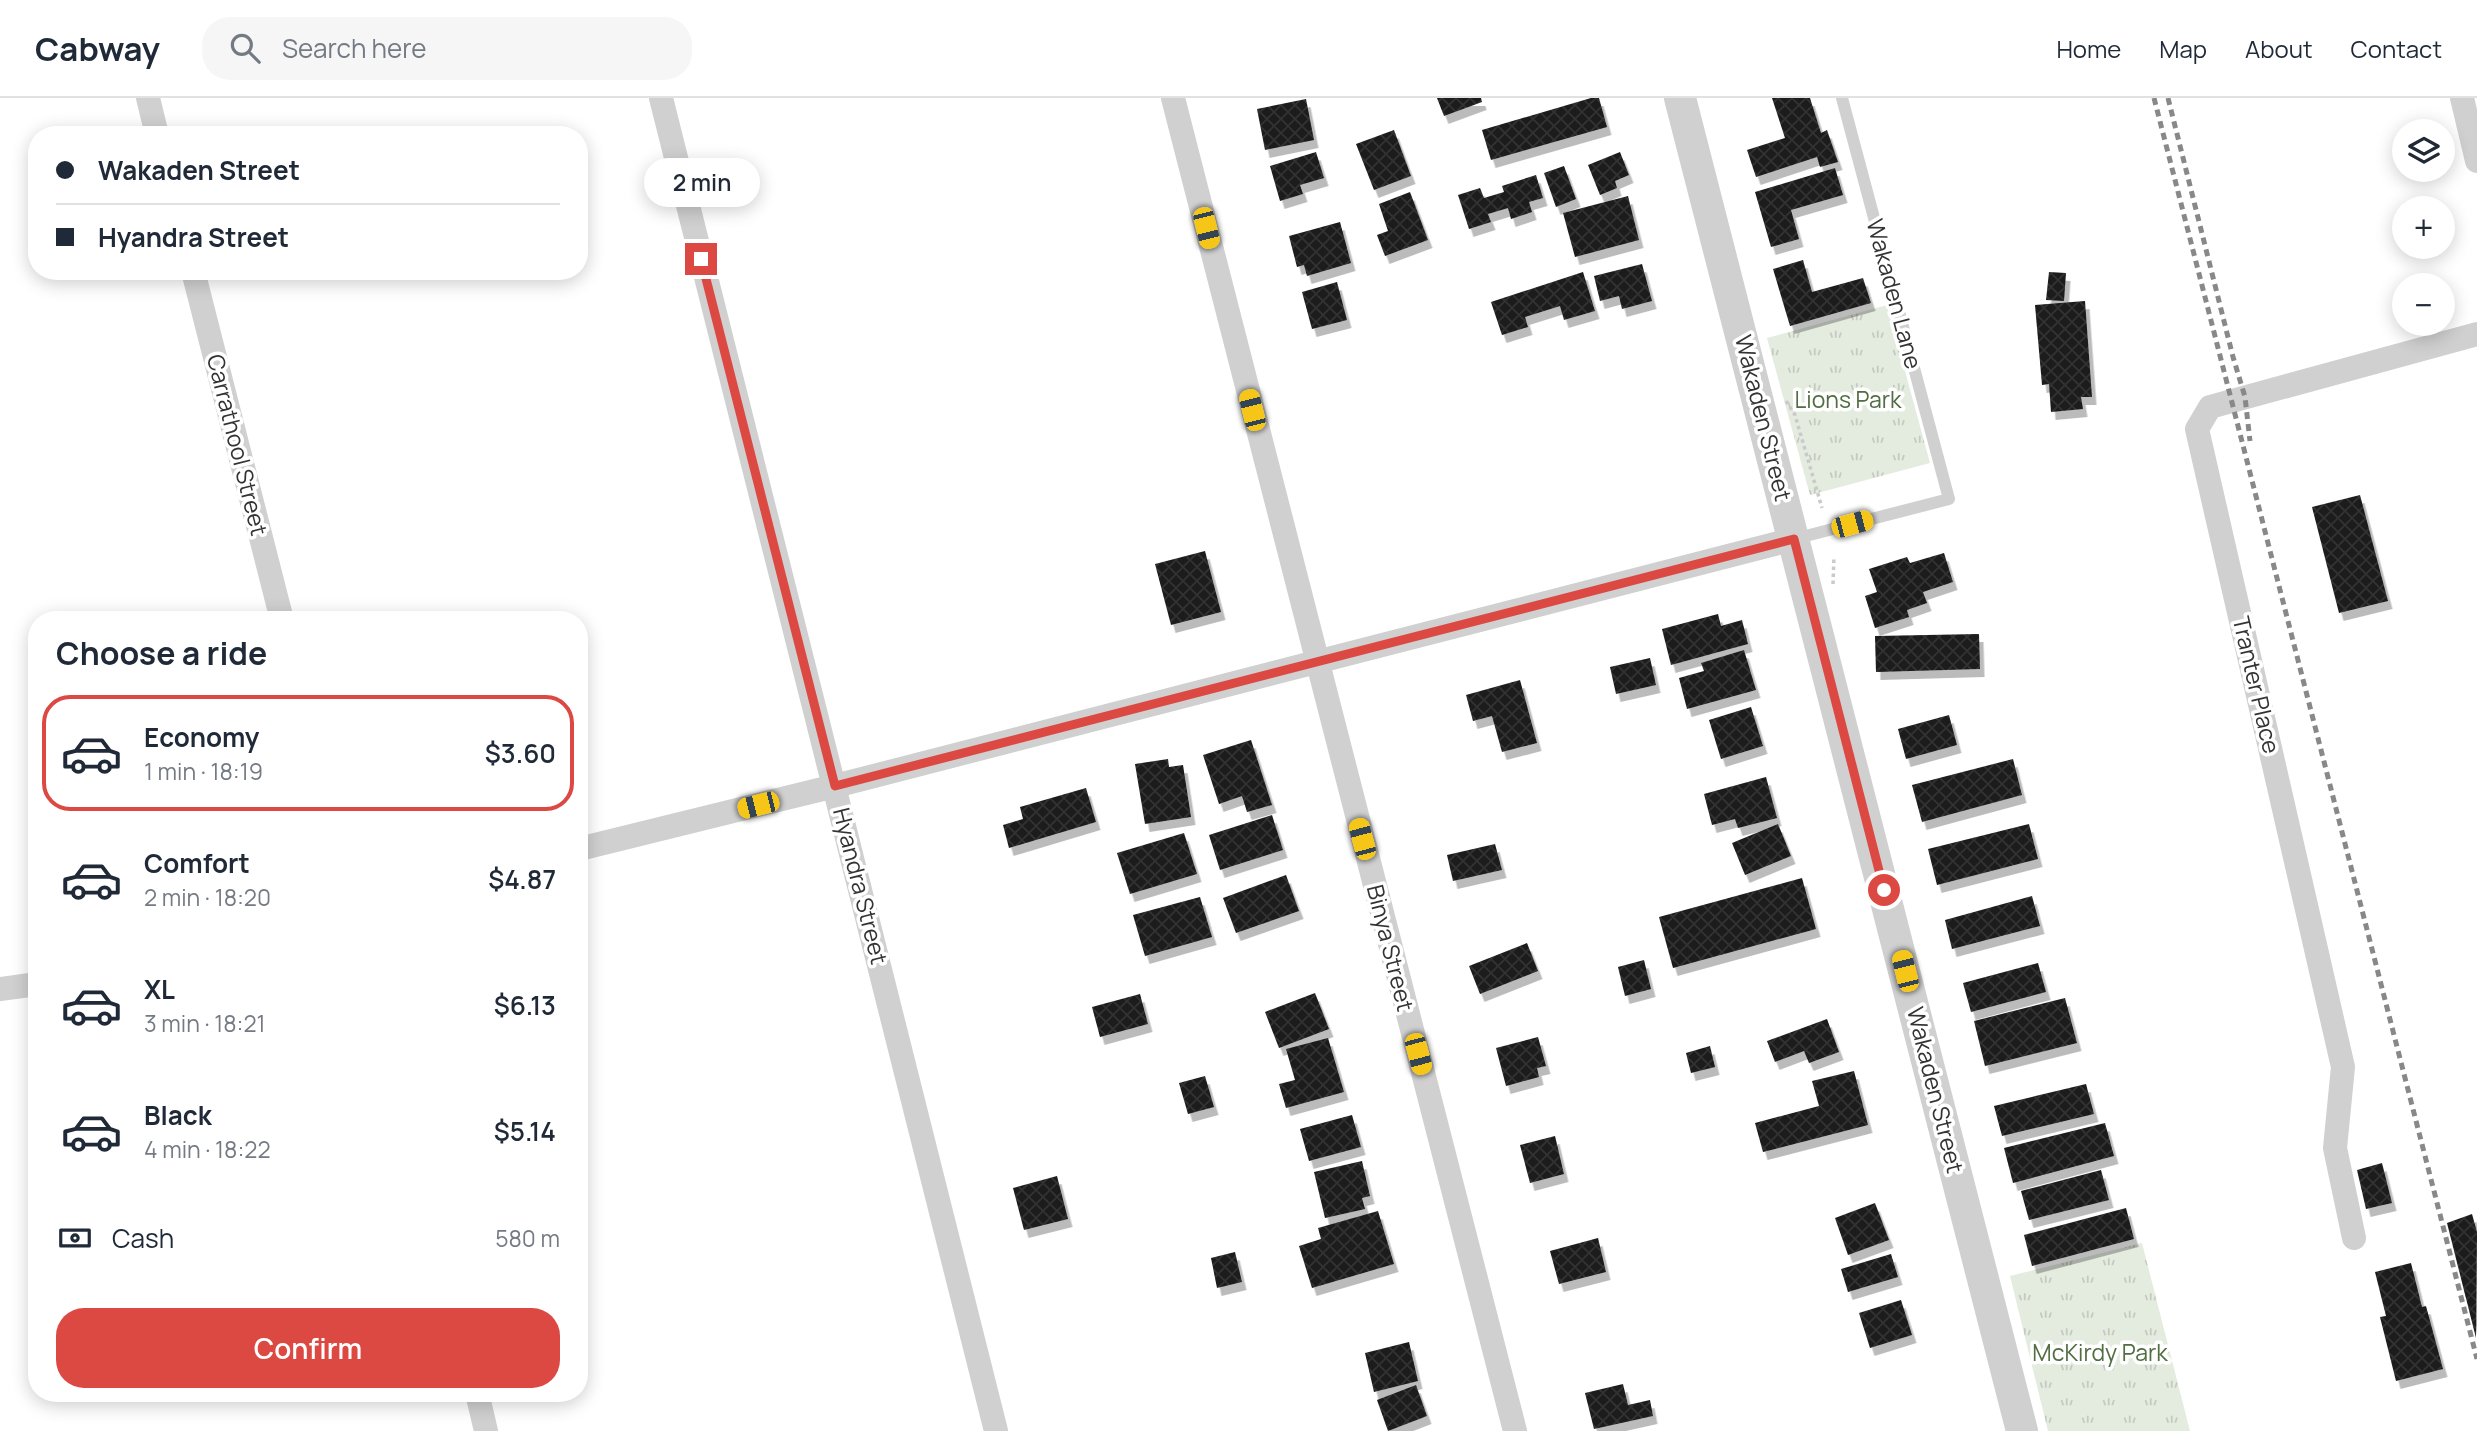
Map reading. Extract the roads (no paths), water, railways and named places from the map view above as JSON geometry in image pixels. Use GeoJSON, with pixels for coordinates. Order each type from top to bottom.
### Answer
{"type":"FeatureCollection","features":[{"type":"Feature","properties":{"kind":"street"},"geometry":{"type":"LineString","coordinates":[[148,98],[156,126]]}},
{"type":"Feature","properties":{"kind":"street","name":"Hyandra Street"},"geometry":{"type":"LineString","coordinates":[[661,98],[996,1431]]}},
{"type":"Feature","properties":{"kind":"street","name":"Binya Street"},"geometry":{"type":"LineString","coordinates":[[1173,98],[1515,1431]]}},
{"type":"Feature","properties":{"kind":"street","name":"Wakaden Street"},"geometry":{"type":"LineString","coordinates":[[1680,98],[2022,1431]]}},
{"type":"Feature","properties":{"kind":"street"},"geometry":{"type":"LineString","coordinates":[[2462,98],[2477,161]]}},
{"type":"Feature","properties":{"kind":"street","name":"Carrathool Street"},"geometry":{"type":"LineString","coordinates":[[194,280],[280,611]]}},
{"type":"Feature","properties":{"kind":"street","name":"Tranter Place"},"geometry":{"type":"LineString","coordinates":[[2354,1238],[2335,1148],[2343,1067],[2197,429],[2210,407],[2477,334]]}},
{"type":"Feature","properties":{"kind":"street"},"geometry":{"type":"LineString","coordinates":[[588,847],[835,786],[1794,539]]}},
{"type":"Feature","properties":{"kind":"street"},"geometry":{"type":"LineString","coordinates":[[0,989],[28,985]]}},
{"type":"Feature","properties":{"kind":"street"},"geometry":{"type":"LineString","coordinates":[[479,1402],[486,1431]]}},
{"type":"Feature","properties":{"kind":"lane","name":"Wakaden Lane"},"geometry":{"type":"LineString","coordinates":[[1794,539],[1949,499],[1842,98]]}},
{"type":"Feature","properties":{"kind":"railway"},"geometry":{"type":"LineString","coordinates":[[2154,98],[2477,1359]]}},
{"type":"Feature","properties":{"kind":"railway"},"geometry":{"type":"LineString","coordinates":[[2168,98],[2245,397],[2250,441]]}},
{"type":"Feature","properties":{"kind":"park label","name":"Lions Park"},"geometry":{"type":"Point","coordinates":[1848,400]}},
{"type":"Feature","properties":{"kind":"park label","name":"McKirdy Park"},"geometry":{"type":"Point","coordinates":[2100,1353]}}]}
